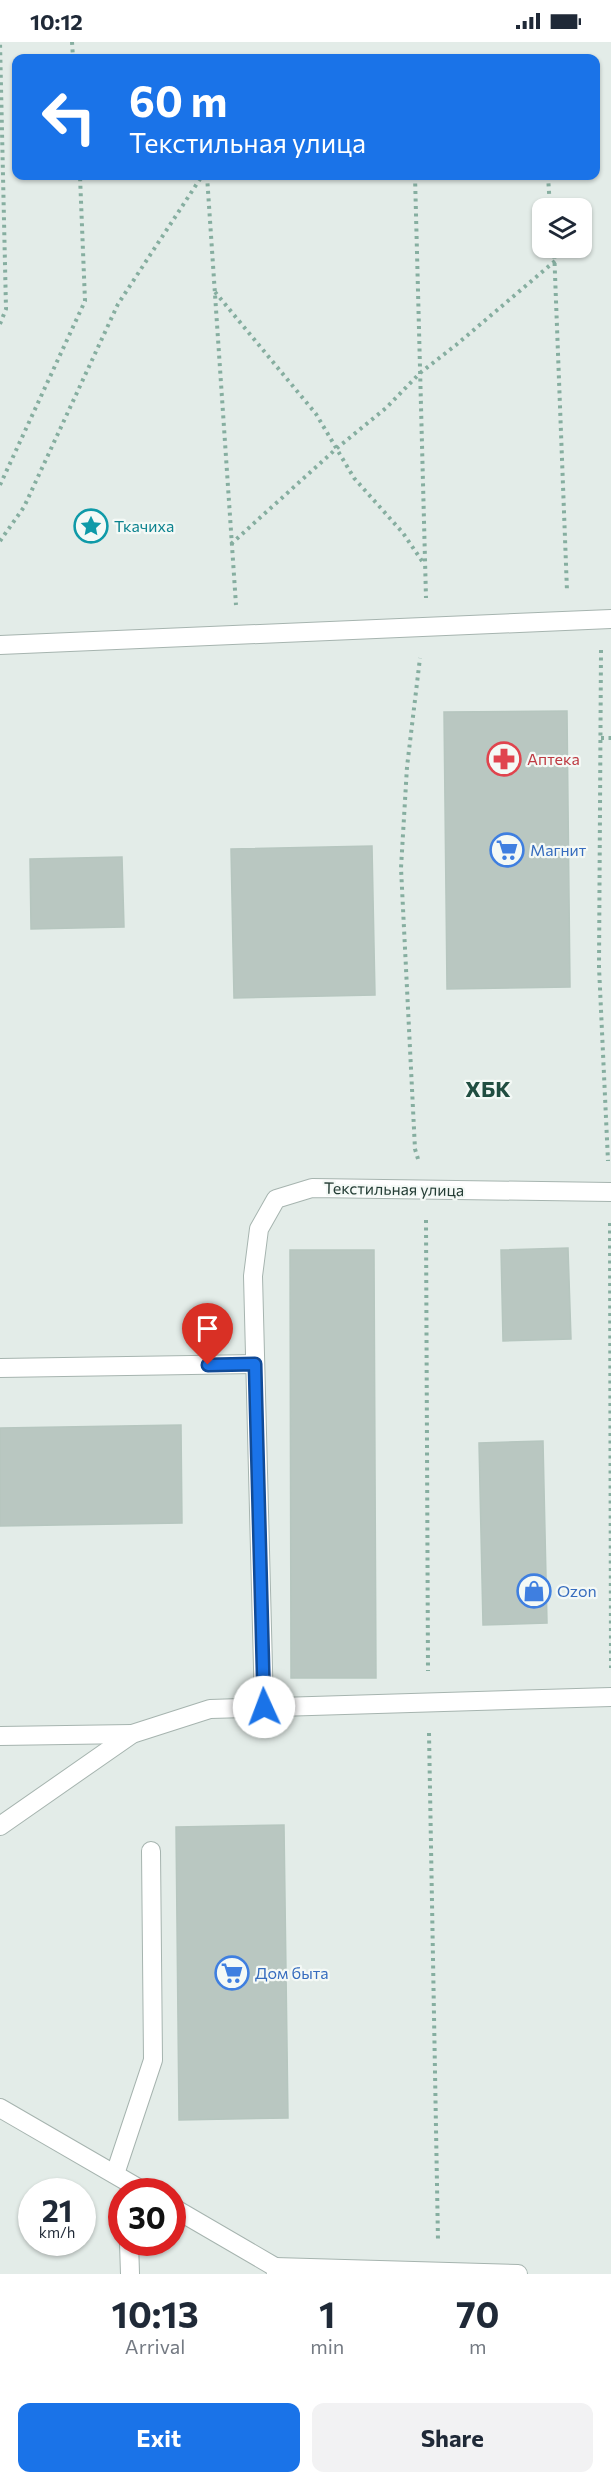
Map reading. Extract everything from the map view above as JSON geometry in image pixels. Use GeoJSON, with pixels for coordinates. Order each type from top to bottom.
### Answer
{"type":"FeatureCollection","features":[{"type":"Feature","properties":{"kind":"street"},"geometry":{"type":"LineString","coordinates":[[0,645],[606,619]]}},
{"type":"Feature","properties":{"kind":"street","name":"Текстильная улица"},"geometry":{"type":"LineString","coordinates":[[264,1707],[253,1276],[259,1229],[276,1199],[312,1188],[610,1192]]}},
{"type":"Feature","properties":{"kind":"street"},"geometry":{"type":"LineString","coordinates":[[0,1368],[255,1364]]}},
{"type":"Feature","properties":{"kind":"street"},"geometry":{"type":"LineString","coordinates":[[0,1736],[132,1734],[210,1709],[611,1697]]}},
{"type":"Feature","properties":{"kind":"street"},"geometry":{"type":"LineString","coordinates":[[0,1826],[132,1734]]}},
{"type":"Feature","properties":{"kind":"street"},"geometry":{"type":"LineString","coordinates":[[125,2178],[153,2060],[151,1851]]}},
{"type":"Feature","properties":{"kind":"street"},"geometry":{"type":"LineString","coordinates":[[0,2108],[117,2178]]}},
{"type":"Feature","properties":{"kind":"street"},"geometry":{"type":"LineString","coordinates":[[186,2216],[275,2270],[518,2274]]}},
{"type":"Feature","properties":{"kind":"street"},"geometry":{"type":"LineString","coordinates":[[129,2256],[130,2274]]}},
{"type":"Feature","properties":{"kind":"path"},"geometry":{"type":"LineString","coordinates":[[0,42],[6,309],[0,324]]}},
{"type":"Feature","properties":{"kind":"path"},"geometry":{"type":"LineString","coordinates":[[0,485],[85,301],[80,180]]}},
{"type":"Feature","properties":{"kind":"path"},"geometry":{"type":"LineString","coordinates":[[0,541],[24,507],[118,304],[202,180]]}},
{"type":"Feature","properties":{"kind":"path"},"geometry":{"type":"LineString","coordinates":[[205,180],[238,635]]}},
{"type":"Feature","properties":{"kind":"path"},"geometry":{"type":"LineString","coordinates":[[415,180],[426,627],[419,662],[407,767],[402,868],[415,1149],[426,1189],[429,1702],[439,2271]]}},
{"type":"Feature","properties":{"kind":"path"},"geometry":{"type":"LineString","coordinates":[[548,180],[549,198]]}},
{"type":"Feature","properties":{"kind":"path"},"geometry":{"type":"LineString","coordinates":[[555,258],[568,621]]}},
{"type":"Feature","properties":{"kind":"path"},"geometry":{"type":"LineString","coordinates":[[231,544],[337,448],[386,408],[420,372],[456,345],[555,261]]}},
{"type":"Feature","properties":{"kind":"path"},"geometry":{"type":"LineString","coordinates":[[215,292],[316,414],[354,478],[403,533],[425,564]]}},
{"type":"Feature","properties":{"kind":"path"},"geometry":{"type":"LineString","coordinates":[[606,619],[601,738],[599,967],[610,1192],[611,1697]]}},
{"type":"Feature","properties":{"kind":"path"},"geometry":{"type":"LineString","coordinates":[[601,738],[611,738]]}},
{"type":"Feature","properties":{"kind":"building","name":"Магнит"},"geometry":{"type":"Polygon","coordinates":[[[567,711],[570,987],[447,989],[444,712],[567,711]]]}},
{"type":"Feature","properties":{"kind":"building"},"geometry":{"type":"Polygon","coordinates":[[[372,846],[375,995],[234,998],[231,849],[372,846]]]}},
{"type":"Feature","properties":{"kind":"building"},"geometry":{"type":"Polygon","coordinates":[[[122,857],[124,927],[31,929],[30,859],[122,857]]]}},
{"type":"Feature","properties":{"kind":"building"},"geometry":{"type":"Polygon","coordinates":[[[568,1248],[571,1339],[503,1341],[501,1250],[568,1248]]]}},
{"type":"Feature","properties":{"kind":"building"},"geometry":{"type":"Polygon","coordinates":[[[290,1250],[374,1250],[376,1678],[291,1678],[290,1250]]]}},
{"type":"Feature","properties":{"kind":"building"},"geometry":{"type":"Polygon","coordinates":[[[181,1425],[182,1523],[0,1526],[0,1428],[181,1425]]]}},
{"type":"Feature","properties":{"kind":"building"},"geometry":{"type":"Polygon","coordinates":[[[543,1441],[547,1623],[483,1625],[479,1443],[543,1441]]]}},
{"type":"Feature","properties":{"kind":"building","name":"Дом быта"},"geometry":{"type":"Polygon","coordinates":[[[284,1825],[288,2118],[179,2120],[176,1827],[284,1825]]]}},
{"type":"Feature","properties":{"kind":"place","name":"Ткачиха"},"geometry":{"type":"Point","coordinates":[91,526]}},
{"type":"Feature","properties":{"kind":"place","name":"Аптека"},"geometry":{"type":"Point","coordinates":[504,759]}},
{"type":"Feature","properties":{"kind":"place","name":"Магнит"},"geometry":{"type":"Point","coordinates":[507,850]}},
{"type":"Feature","properties":{"kind":"place","name":"Ozon"},"geometry":{"type":"Point","coordinates":[534,1591]}},
{"type":"Feature","properties":{"kind":"place","name":"Дом быта"},"geometry":{"type":"Point","coordinates":[232,1973]}},
{"type":"Feature","properties":{"kind":"district","name":"ХБК"},"geometry":{"type":"Point","coordinates":[488,1089]}},
{"type":"Feature","properties":{"kind":"route"},"geometry":{"type":"LineString","coordinates":[[208,1365],[255,1364],[264,1707]]}}]}
